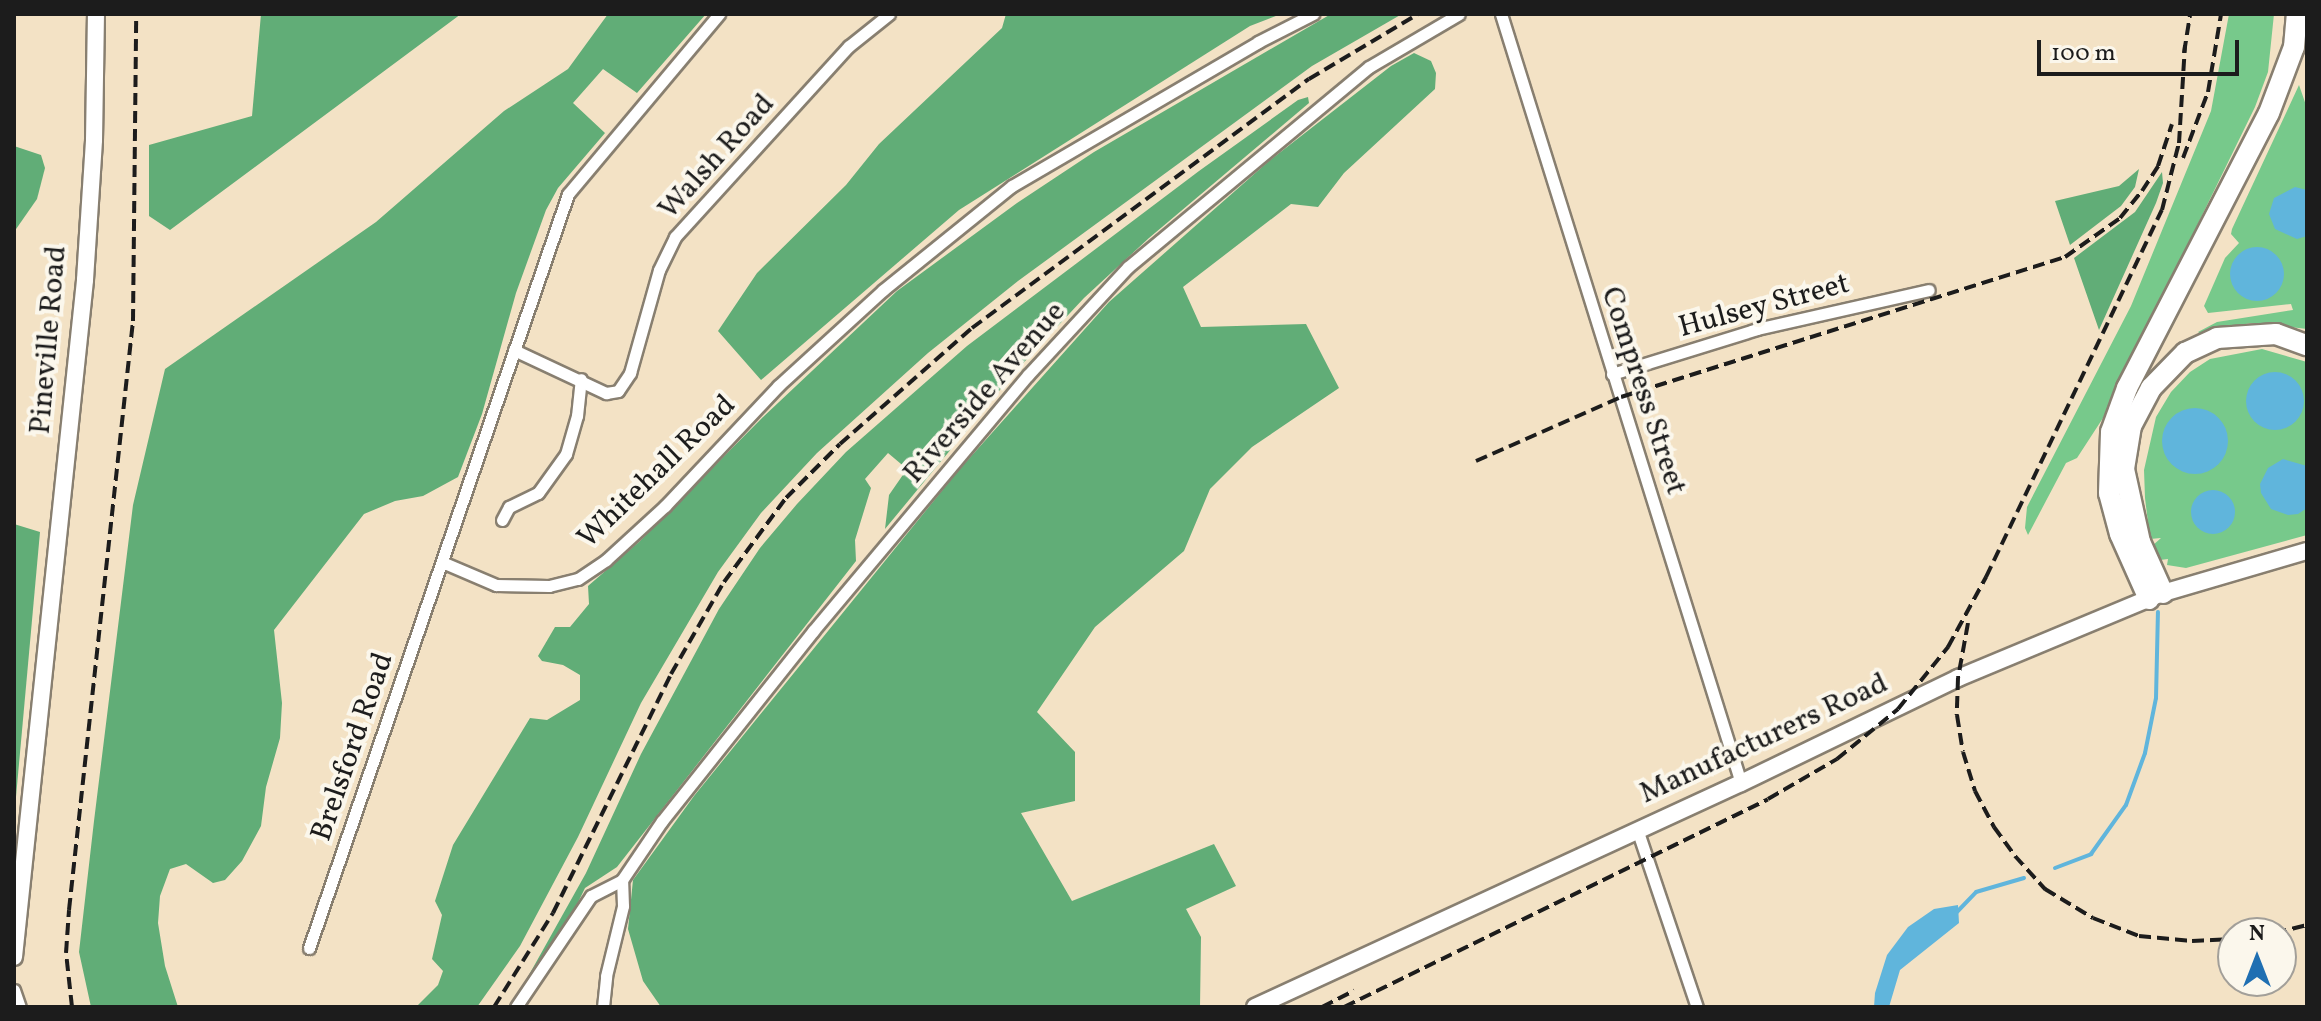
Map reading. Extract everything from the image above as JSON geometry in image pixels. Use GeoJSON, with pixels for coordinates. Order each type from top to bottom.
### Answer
{"type":"FeatureCollection","features":[{"type":"Feature","properties":{"kind":"highway"},"geometry":{"type":"LineString","coordinates":[[2156,596],[2120,534],[2109,493],[2111,432],[2127,388],[2269,113],[2294,47],[2297,14]]}},
{"type":"Feature","properties":{"kind":"highway"},"geometry":{"type":"LineString","coordinates":[[2156,596],[2124,469],[2131,426],[2151,388],[2185,353],[2217,338],[2276,334],[2307,345]]}},
{"type":"Feature","properties":{"kind":"main road","name":"Pineville Road"},"geometry":{"type":"LineString","coordinates":[[14,957],[85,280],[94,140],[96,14]]}},
{"type":"Feature","properties":{"kind":"main road","name":"Manufacturers Road"},"geometry":{"type":"LineString","coordinates":[[1255,1007],[1741,783],[1958,678],[2156,596],[2307,551]]}},
{"type":"Feature","properties":{"kind":"street"},"geometry":{"type":"LineString","coordinates":[[442,562],[568,194],[719,14]]}},
{"type":"Feature","properties":{"kind":"street","name":"Walsh Road"},"geometry":{"type":"LineString","coordinates":[[514,350],[606,393],[618,391],[630,373],[659,270],[675,237],[849,46],[889,14]]}},
{"type":"Feature","properties":{"kind":"street","name":"Whitehall Road"},"geometry":{"type":"LineString","coordinates":[[442,562],[496,585],[549,586],[578,579],[606,560],[665,506],[778,386],[871,301],[1012,186],[1258,42],[1313,14]]}},
{"type":"Feature","properties":{"kind":"street","name":"Riverside Avenue"},"geometry":{"type":"LineString","coordinates":[[622,880],[662,821],[813,631],[1028,375],[1128,267],[1369,67],[1459,14]]}},
{"type":"Feature","properties":{"kind":"street","name":"Compress Street"},"geometry":{"type":"LineString","coordinates":[[1501,14],[1741,783]]}},
{"type":"Feature","properties":{"kind":"street","name":"Hulsey Street"},"geometry":{"type":"LineString","coordinates":[[1612,374],[1757,329],[1929,290]]}},
{"type":"Feature","properties":{"kind":"street"},"geometry":{"type":"LineString","coordinates":[[502,520],[509,507],[538,493],[566,454],[577,416],[581,379]]}},
{"type":"Feature","properties":{"kind":"street","name":"Brelsford Road"},"geometry":{"type":"LineString","coordinates":[[309,948],[442,562]]}},
{"type":"Feature","properties":{"kind":"street"},"geometry":{"type":"LineString","coordinates":[[1637,829],[1697,1007]]}},
{"type":"Feature","properties":{"kind":"street"},"geometry":{"type":"LineString","coordinates":[[516,1007],[575,926],[591,896],[622,880],[623,906],[606,976],[603,1007]]}},
{"type":"Feature","properties":{"kind":"street"},"geometry":{"type":"LineString","coordinates":[[14,990],[20,1007]]}},
{"type":"Feature","properties":{"kind":"green space"},"geometry":{"type":"Polygon","coordinates":[[[261,14],[461,14],[170,230],[149,216],[149,145],[252,116],[261,14]]]}},
{"type":"Feature","properties":{"kind":"green space"},"geometry":{"type":"Polygon","coordinates":[[[608,14],[706,14],[637,93],[603,69],[573,103],[605,133],[558,188],[546,210],[516,293],[482,414],[458,477],[423,496],[395,501],[364,514],[274,630],[282,703],[280,738],[266,787],[261,826],[242,861],[225,880],[213,883],[186,864],[170,869],[160,896],[158,923],[165,966],[178,1007],[91,1007],[79,952],[94,821],[133,505],[165,369],[376,222],[504,111],[568,69],[608,14]]]}},
{"type":"Feature","properties":{"kind":"green space"},"geometry":{"type":"Polygon","coordinates":[[[1006,14],[1281,14],[1250,26],[959,210],[761,380],[718,331],[757,273],[846,185],[879,144],[1002,28],[1006,14]]]}},
{"type":"Feature","properties":{"kind":"green space"},"geometry":{"type":"Polygon","coordinates":[[[1331,14],[1402,14],[1312,66],[1018,281],[928,353],[817,453],[761,513],[718,572],[641,703],[578,837],[520,946],[477,1007],[416,1007],[438,985],[443,971],[432,959],[442,915],[435,901],[453,845],[530,718],[547,720],[580,700],[580,675],[563,665],[542,661],[538,656],[555,627],[570,627],[589,604],[588,586],[640,541],[762,418],[897,291],[1017,203],[1094,152],[1331,14]]]}},
{"type":"Feature","properties":{"kind":"green space"},"geometry":{"type":"Polygon","coordinates":[[[2229,14],[2274,14],[2268,72],[2255,107],[2103,418],[2077,458],[2066,463],[2028,535],[2025,528],[2027,507],[2131,306],[2211,111],[2229,14]]]}},
{"type":"Feature","properties":{"kind":"green space"},"geometry":{"type":"Polygon","coordinates":[[[1414,53],[1431,61],[1436,73],[1435,89],[1344,173],[1318,207],[1291,204],[1183,287],[1201,327],[1306,324],[1339,388],[1252,447],[1210,489],[1184,551],[1095,627],[1037,712],[1075,752],[1075,801],[1021,813],[1072,901],[1214,844],[1236,886],[1186,909],[1201,937],[1200,1007],[661,1007],[643,981],[628,929],[633,880],[694,796],[958,471],[1109,302],[1269,161],[1391,66],[1414,53]]]}},
{"type":"Feature","properties":{"kind":"green space"},"geometry":{"type":"Polygon","coordinates":[[[2299,85],[2307,108],[2307,329],[2254,323],[2220,327],[2202,335],[2198,332],[2217,322],[2293,310],[2291,304],[2208,313],[2204,306],[2225,258],[2239,243],[2231,234],[2232,229],[2299,85]]]}},
{"type":"Feature","properties":{"kind":"green space"},"geometry":{"type":"Polygon","coordinates":[[[1308,97],[1309,103],[1149,238],[1084,298],[1014,373],[885,529],[889,495],[907,469],[888,453],[865,479],[871,488],[855,540],[856,561],[617,867],[585,888],[570,919],[532,977],[525,982],[586,873],[641,754],[719,609],[760,548],[797,504],[846,452],[967,346],[1199,171],[1298,100],[1308,97]]]}},
{"type":"Feature","properties":{"kind":"green space"},"geometry":{"type":"Polygon","coordinates":[[[14,146],[41,155],[45,168],[37,199],[14,232],[14,146]]]}},
{"type":"Feature","properties":{"kind":"green space"},"geometry":{"type":"Polygon","coordinates":[[[2139,169],[2135,187],[2121,206],[2070,245],[2055,201],[2119,186],[2139,169]]]}},
{"type":"Feature","properties":{"kind":"green space"},"geometry":{"type":"Polygon","coordinates":[[[2162,172],[2163,183],[2156,203],[2099,330],[2074,258],[2135,212],[2162,172]]]}},
{"type":"Feature","properties":{"kind":"green space"},"geometry":{"type":"Polygon","coordinates":[[[2262,349],[2307,362],[2307,535],[2186,568],[2167,565],[2168,559],[2160,560],[2152,546],[2161,538],[2150,539],[2145,498],[2144,470],[2156,417],[2171,392],[2190,372],[2210,359],[2262,349]]]}},
{"type":"Feature","properties":{"kind":"green space"},"geometry":{"type":"Polygon","coordinates":[[[14,524],[40,532],[14,819],[14,524]]]}},
{"type":"Feature","properties":{"kind":"water"},"geometry":{"type":"Polygon","coordinates":[[[2295,187],[2307,190],[2307,236],[2297,239],[2275,229],[2269,214],[2274,198],[2295,187]]]}},
{"type":"Feature","properties":{"kind":"water"},"geometry":{"type":"Polygon","coordinates":[[[2257,247],[2276,255],[2284,274],[2276,293],[2257,301],[2238,293],[2230,274],[2238,255],[2257,247]]]}},
{"type":"Feature","properties":{"kind":"water"},"geometry":{"type":"Polygon","coordinates":[[[2275,372],[2296,380],[2304,401],[2296,422],[2275,430],[2254,422],[2246,401],[2254,380],[2275,372]]]}},
{"type":"Feature","properties":{"kind":"water"},"geometry":{"type":"Polygon","coordinates":[[[2195,408],[2208,411],[2218,418],[2225,428],[2228,441],[2225,454],[2218,464],[2208,471],[2195,474],[2182,471],[2172,464],[2165,454],[2162,441],[2165,428],[2172,418],[2182,411],[2195,408]]]}},
{"type":"Feature","properties":{"kind":"water"},"geometry":{"type":"Polygon","coordinates":[[[2283,459],[2307,466],[2307,508],[2298,514],[2288,515],[2271,509],[2261,493],[2260,484],[2268,468],[2283,459]]]}},
{"type":"Feature","properties":{"kind":"water"},"geometry":{"type":"Polygon","coordinates":[[[2213,490],[2228,497],[2235,512],[2228,527],[2213,534],[2198,527],[2191,512],[2198,497],[2213,490]]]}},
{"type":"Feature","properties":{"kind":"water"},"geometry":{"type":"Polygon","coordinates":[[[1958,905],[1959,923],[1900,970],[1889,1007],[1874,1007],[1875,993],[1887,955],[1908,927],[1934,909],[1958,905]]]}},
{"type":"Feature","properties":{"kind":"waterway"},"geometry":{"type":"LineString","coordinates":[[2055,868],[2091,854],[2126,805],[2145,753],[2156,698],[2158,612]]}},
{"type":"Feature","properties":{"kind":"waterway"},"geometry":{"type":"LineString","coordinates":[[1955,914],[1976,892],[2024,878]]}},
{"type":"Feature","properties":{"kind":"railway"},"geometry":{"type":"LineString","coordinates":[[72,1007],[66,953],[69,910],[133,321],[136,14]]}},
{"type":"Feature","properties":{"kind":"railway"},"geometry":{"type":"LineString","coordinates":[[494,1007],[553,913],[671,674],[724,582],[786,498],[840,444],[972,328],[1309,79],[1418,14]]}},
{"type":"Feature","properties":{"kind":"railway"},"geometry":{"type":"LineString","coordinates":[[2184,53],[2190,14]]}},
{"type":"Feature","properties":{"kind":"railway"},"geometry":{"type":"LineString","coordinates":[[2183,158],[2208,92],[2221,14]]}},
{"type":"Feature","properties":{"kind":"railway"},"geometry":{"type":"LineString","coordinates":[[1344,1007],[1768,799],[1837,759],[1898,709],[1948,647],[1986,577],[2162,210],[2179,143],[2185,45]]}},
{"type":"Feature","properties":{"kind":"railway"},"geometry":{"type":"LineString","coordinates":[[1476,461],[1621,397],[2065,257],[2120,218],[2142,191],[2158,166],[2172,124]]}},
{"type":"Feature","properties":{"kind":"railway"},"geometry":{"type":"LineString","coordinates":[[1968,623],[1958,678],[1957,715],[1963,752],[1975,791],[1994,827],[2015,856],[2045,889],[2093,918],[2139,936],[2192,941],[2217,940]]}},
{"type":"Feature","properties":{"kind":"railway"},"geometry":{"type":"LineString","coordinates":[[2297,928],[2307,925]]}},
{"type":"Feature","properties":{"kind":"railway"},"geometry":{"type":"LineString","coordinates":[[1322,1007],[1354,991]]}}]}
